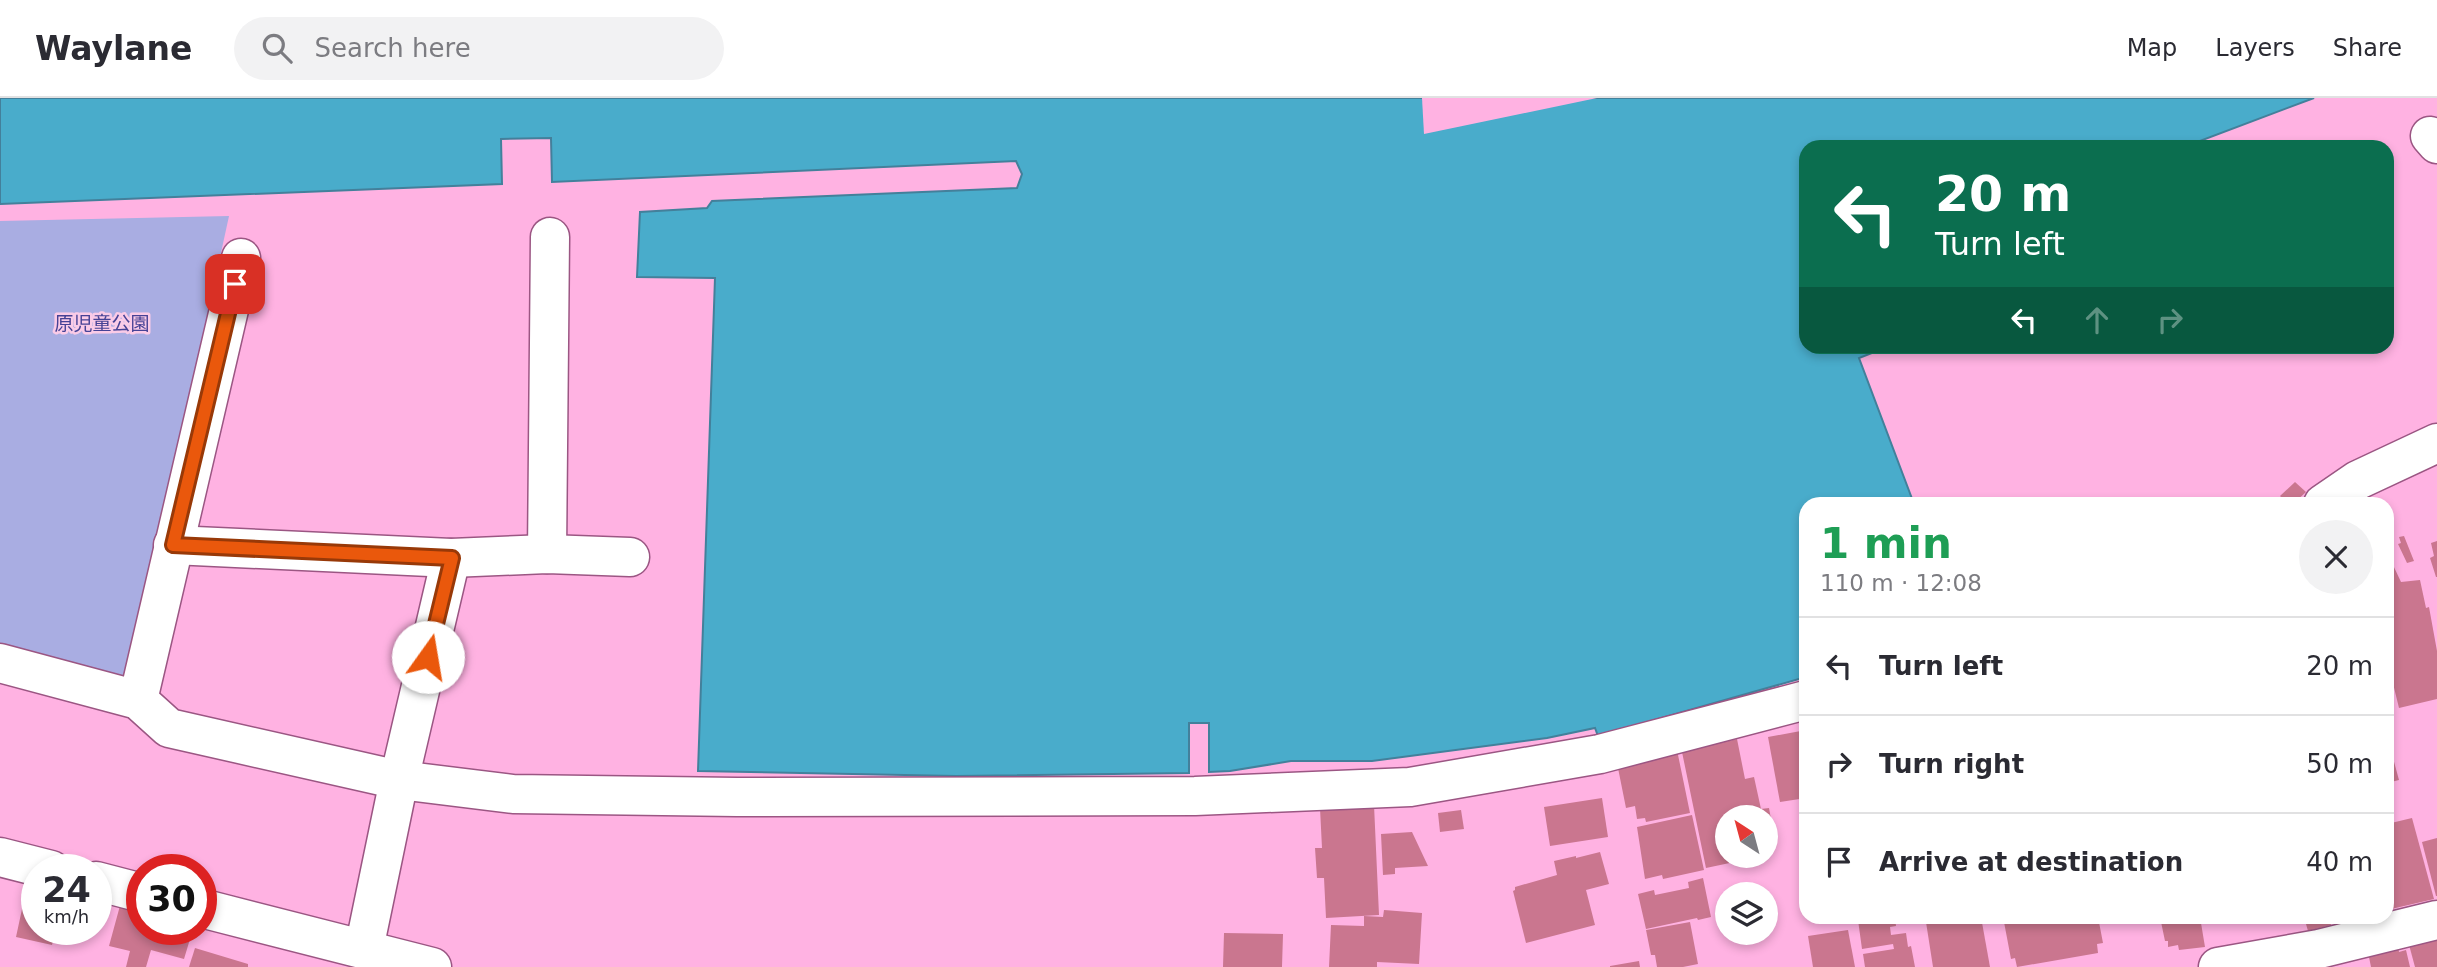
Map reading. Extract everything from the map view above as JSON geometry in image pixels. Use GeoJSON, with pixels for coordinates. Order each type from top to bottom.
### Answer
{"type":"FeatureCollection","features":[{"type":"Feature","properties":{"kind":"street"},"geometry":{"type":"LineString","coordinates":[[547,554],[550,237]]}},
{"type":"Feature","properties":{"kind":"street"},"geometry":{"type":"LineString","coordinates":[[138,700],[241,258]]}},
{"type":"Feature","properties":{"kind":"street"},"geometry":{"type":"LineString","coordinates":[[2333,497],[2358,480],[2437,443]]}},
{"type":"Feature","properties":{"kind":"street"},"geometry":{"type":"LineString","coordinates":[[173,545],[452,558],[547,554],[630,557]]}},
{"type":"Feature","properties":{"kind":"street"},"geometry":{"type":"LineString","coordinates":[[364,949],[399,780],[452,558]]}},
{"type":"Feature","properties":{"kind":"street"},"geometry":{"type":"LineString","coordinates":[[0,663],[138,700],[169,728],[399,780],[513,794],[737,797],[1195,796],[1410,787],[1600,754],[1799,702]]}},
{"type":"Feature","properties":{"kind":"street"},"geometry":{"type":"LineString","coordinates":[[0,857],[21,862]]}},
{"type":"Feature","properties":{"kind":"street"},"geometry":{"type":"LineString","coordinates":[[217,912],[432,967]]}},
{"type":"Feature","properties":{"kind":"street"},"geometry":{"type":"LineString","coordinates":[[2218,967],[2319,949],[2437,920]]}},
{"type":"Feature","properties":{"kind":"green space","name":"原児童公園"},"geometry":{"type":"Polygon","coordinates":[[[229,216],[128,679],[0,646],[0,221],[229,216]]]}},
{"type":"Feature","properties":{"kind":"shaded area"},"geometry":{"type":"Polygon","coordinates":[[[0,98],[2314,98],[2203,140],[1799,140],[1799,354],[1869,354],[1859,358],[1911,497],[1799,497],[1799,679],[1598,736],[1595,728],[1547,738],[1372,761],[1291,761],[1209,772],[1209,723],[1189,723],[1189,773],[956,776],[698,771],[715,278],[637,277],[640,212],[707,208],[712,201],[1017,188],[1022,174],[1016,161],[552,182],[551,138],[501,139],[502,184],[0,204],[0,98]]]}},
{"type":"Feature","properties":{"kind":"pier"},"geometry":{"type":"Polygon","coordinates":[[[1422,98],[1597,98],[1424,134],[1422,98]]]}},
{"type":"Feature","properties":{"kind":"building"},"geometry":{"type":"Polygon","coordinates":[[[2295,482],[2306,492],[2301,497],[2280,496],[2295,482]]]}},
{"type":"Feature","properties":{"kind":"building"},"geometry":{"type":"Polygon","coordinates":[[[2404,536],[2414,561],[2407,563],[2398,544],[2401,543],[2399,537],[2404,536]]]}},
{"type":"Feature","properties":{"kind":"building"},"geometry":{"type":"Polygon","coordinates":[[[2437,541],[2436,577],[2430,558],[2434,556],[2431,543],[2437,541]]]}},
{"type":"Feature","properties":{"kind":"building"},"geometry":{"type":"Polygon","coordinates":[[[2394,567],[2401,582],[2420,580],[2426,608],[2429,607],[2437,651],[2437,699],[2399,708],[2394,688],[2394,567]]]}},
{"type":"Feature","properties":{"kind":"building"},"geometry":{"type":"Polygon","coordinates":[[[1799,731],[1799,799],[1780,802],[1768,737],[1799,731]]]}},
{"type":"Feature","properties":{"kind":"building"},"geometry":{"type":"Polygon","coordinates":[[[1737,739],[1745,779],[1754,777],[1760,805],[1715,805],[1715,866],[1706,868],[1682,752],[1737,739]]]}},
{"type":"Feature","properties":{"kind":"building"},"geometry":{"type":"Polygon","coordinates":[[[1677,750],[1690,813],[1646,822],[1645,818],[1637,819],[1635,806],[1626,808],[1617,763],[1677,750]]]}},
{"type":"Feature","properties":{"kind":"building"},"geometry":{"type":"Polygon","coordinates":[[[2394,762],[2399,780],[2394,781],[2394,762]]]}},
{"type":"Feature","properties":{"kind":"building"},"geometry":{"type":"Polygon","coordinates":[[[1602,798],[1608,837],[1550,846],[1544,807],[1602,798]]]}},
{"type":"Feature","properties":{"kind":"building"},"geometry":{"type":"Polygon","coordinates":[[[1374,805],[1379,915],[1326,918],[1324,878],[1317,878],[1315,848],[1322,848],[1320,808],[1374,805]]]}},
{"type":"Feature","properties":{"kind":"building"},"geometry":{"type":"Polygon","coordinates":[[[1461,810],[1464,829],[1440,832],[1438,813],[1461,810]]]}},
{"type":"Feature","properties":{"kind":"building"},"geometry":{"type":"Polygon","coordinates":[[[1692,815],[1704,870],[1663,879],[1662,875],[1645,879],[1637,827],[1692,815]]]}},
{"type":"Feature","properties":{"kind":"building"},"geometry":{"type":"Polygon","coordinates":[[[2412,818],[2434,899],[2394,908],[2394,822],[2412,818]]]}},
{"type":"Feature","properties":{"kind":"building"},"geometry":{"type":"Polygon","coordinates":[[[1412,832],[1428,866],[1395,868],[1395,874],[1383,875],[1381,834],[1412,832]]]}},
{"type":"Feature","properties":{"kind":"building"},"geometry":{"type":"Polygon","coordinates":[[[2437,838],[2437,896],[2436,896],[2422,842],[2437,838]]]}},
{"type":"Feature","properties":{"kind":"building"},"geometry":{"type":"Polygon","coordinates":[[[1600,852],[1609,884],[1586,890],[1595,925],[1526,943],[1513,891],[1515,887],[1557,875],[1554,861],[1600,852]]]}},
{"type":"Feature","properties":{"kind":"building"},"geometry":{"type":"Polygon","coordinates":[[[1703,878],[1711,917],[1646,929],[1638,894],[1654,890],[1655,895],[1689,888],[1688,882],[1703,878]]]}},
{"type":"Feature","properties":{"kind":"building"},"geometry":{"type":"Polygon","coordinates":[[[124,891],[126,945],[188,945],[184,959],[151,950],[146,967],[126,967],[130,951],[109,946],[112,945],[112,935],[124,891]]]}},
{"type":"Feature","properties":{"kind":"building"},"geometry":{"type":"Polygon","coordinates":[[[1384,910],[1422,913],[1419,964],[1377,962],[1377,967],[1329,967],[1331,925],[1364,926],[1364,916],[1383,917],[1384,910]]]}},
{"type":"Feature","properties":{"kind":"building"},"geometry":{"type":"Polygon","coordinates":[[[21,914],[21,938],[16,937],[21,914]]]}},
{"type":"Feature","properties":{"kind":"building"},"geometry":{"type":"Polygon","coordinates":[[[1690,922],[1698,964],[1657,967],[1655,955],[1651,955],[1646,930],[1690,922]]]}},
{"type":"Feature","properties":{"kind":"building"},"geometry":{"type":"Polygon","coordinates":[[[1859,924],[1896,924],[1890,927],[1891,935],[1906,933],[1915,967],[1865,967],[1863,954],[1894,949],[1893,944],[1862,949],[1859,924]]]}},
{"type":"Feature","properties":{"kind":"building"},"geometry":{"type":"Polygon","coordinates":[[[1926,924],[1982,924],[1990,967],[1933,967],[1926,924]]]}},
{"type":"Feature","properties":{"kind":"building"},"geometry":{"type":"Polygon","coordinates":[[[2004,924],[2099,924],[2103,943],[2097,944],[2098,953],[2017,967],[2015,958],[2011,959],[2004,924]]]}},
{"type":"Feature","properties":{"kind":"building"},"geometry":{"type":"Polygon","coordinates":[[[2161,924],[2201,924],[2205,947],[2179,950],[2178,945],[2168,947],[2168,941],[2165,941],[2161,924]]]}},
{"type":"Feature","properties":{"kind":"building"},"geometry":{"type":"Polygon","coordinates":[[[2306,924],[2331,924],[2331,925],[2308,931],[2306,924]]]}},
{"type":"Feature","properties":{"kind":"building"},"geometry":{"type":"Polygon","coordinates":[[[1848,930],[1855,967],[1813,967],[1808,936],[1848,930]]]}},
{"type":"Feature","properties":{"kind":"building"},"geometry":{"type":"Polygon","coordinates":[[[1224,933],[1283,934],[1282,967],[1223,967],[1224,933]]]}},
{"type":"Feature","properties":{"kind":"building"},"geometry":{"type":"Polygon","coordinates":[[[2437,933],[2437,967],[2415,967],[2408,941],[2437,933]]]}},
{"type":"Feature","properties":{"kind":"building"},"geometry":{"type":"Polygon","coordinates":[[[2398,945],[2399,952],[2406,950],[2410,967],[2371,967],[2368,952],[2398,945]]]}},
{"type":"Feature","properties":{"kind":"building"},"geometry":{"type":"Polygon","coordinates":[[[195,948],[248,964],[248,967],[189,967],[195,948]]]}},
{"type":"Feature","properties":{"kind":"building"},"geometry":{"type":"Polygon","coordinates":[[[1639,961],[1640,967],[1610,967],[1610,966],[1639,961]]]}},
{"type":"Feature","properties":{"kind":"route"},"geometry":{"type":"LineString","coordinates":[[235,284],[173,545],[452,558],[428,657]]}}]}
